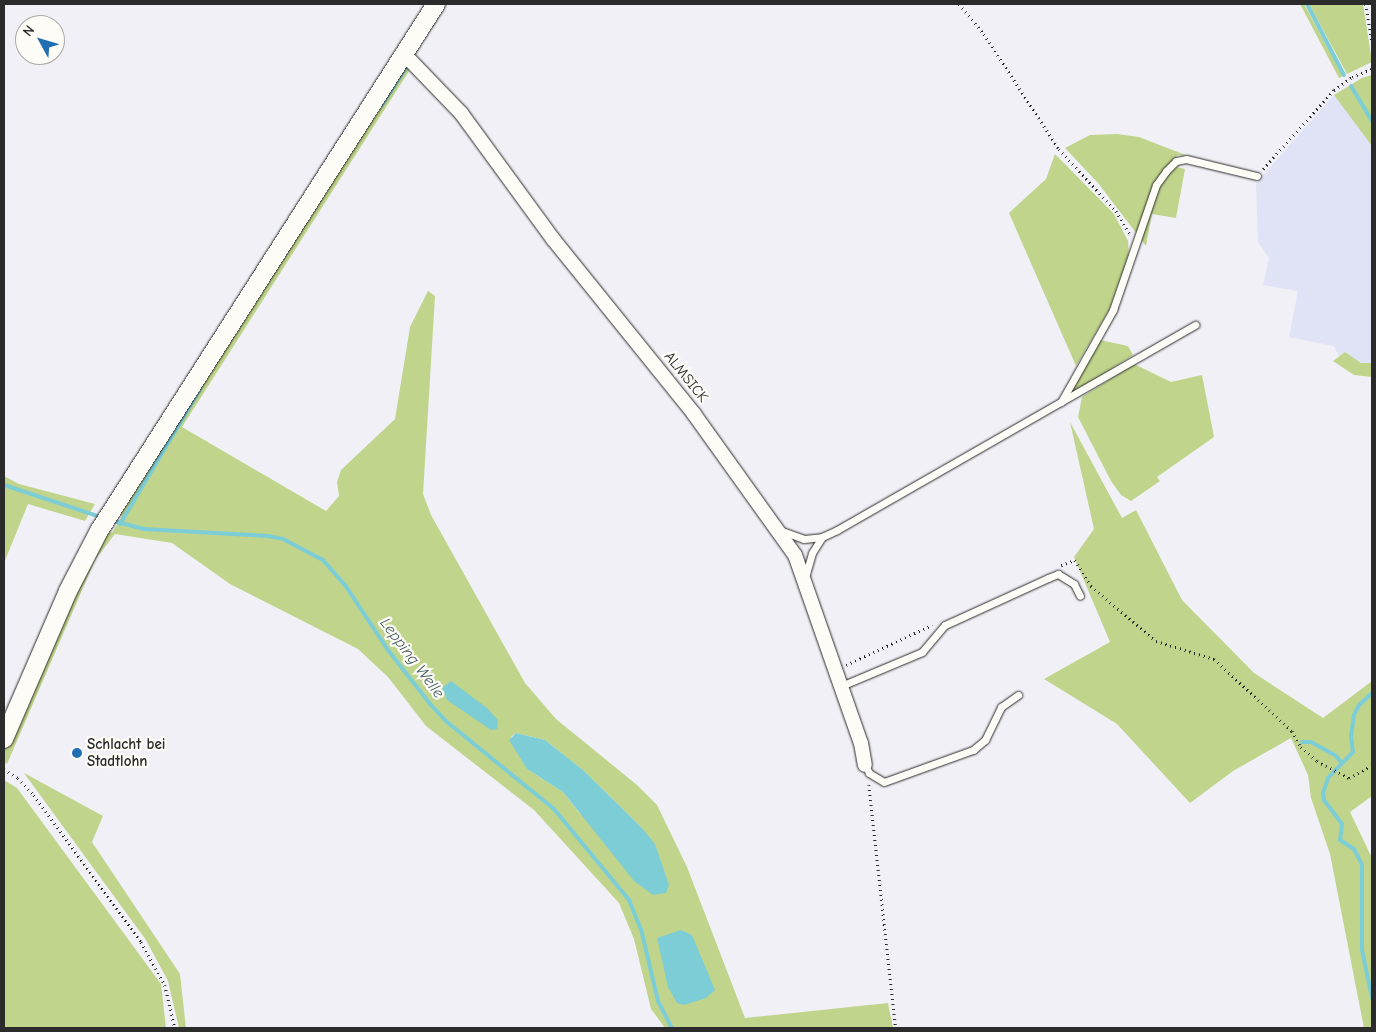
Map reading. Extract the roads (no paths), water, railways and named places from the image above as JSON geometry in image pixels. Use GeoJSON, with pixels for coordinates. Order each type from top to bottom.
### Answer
{"type":"FeatureCollection","features":[{"type":"Feature","properties":{"kind":"street"},"geometry":{"type":"LineString","coordinates":[[4,739],[68,591],[99,531],[436,4]]}},
{"type":"Feature","properties":{"kind":"street","name":"ALMSICK"},"geometry":{"type":"LineString","coordinates":[[404,54],[461,114],[553,239],[700,421],[778,528],[795,555],[806,580],[867,769]]}},
{"type":"Feature","properties":{"kind":"lane"},"geometry":{"type":"LineString","coordinates":[[1061,402],[1113,310],[1156,185],[1176,161],[1214,164],[1257,176]]}},
{"type":"Feature","properties":{"kind":"lane"},"geometry":{"type":"LineString","coordinates":[[778,528],[804,539],[822,537],[1195,325]]}},
{"type":"Feature","properties":{"kind":"lane"},"geometry":{"type":"LineString","coordinates":[[806,580],[806,566],[822,537]]}},
{"type":"Feature","properties":{"kind":"lane"},"geometry":{"type":"LineString","coordinates":[[841,686],[922,652],[945,625],[1058,574],[1074,584],[1080,596]]}},
{"type":"Feature","properties":{"kind":"lane"},"geometry":{"type":"LineString","coordinates":[[867,769],[884,782],[894,781],[973,750],[985,740],[1001,707],[1018,695]]}},
{"type":"Feature","properties":{"kind":"water"},"geometry":{"type":"Polygon","coordinates":[[[451,681],[487,708],[498,720],[497,729],[491,730],[447,700],[442,688],[451,681]]]}},
{"type":"Feature","properties":{"kind":"water"},"geometry":{"type":"Polygon","coordinates":[[[516,733],[545,740],[583,770],[641,827],[655,844],[669,885],[666,893],[653,895],[634,881],[563,792],[527,769],[509,740],[516,733]]]}},
{"type":"Feature","properties":{"kind":"water"},"geometry":{"type":"Polygon","coordinates":[[[681,930],[692,935],[715,990],[706,998],[684,1005],[677,1003],[668,987],[657,938],[681,930]]]}},
{"type":"Feature","properties":{"kind":"waterway"},"geometry":{"type":"LineString","coordinates":[[1307,4],[1344,75]]}},
{"type":"Feature","properties":{"kind":"waterway"},"geometry":{"type":"LineString","coordinates":[[382,105],[405,69]]}},
{"type":"Feature","properties":{"kind":"waterway"},"geometry":{"type":"LineString","coordinates":[[1351,86],[1372,121]]}},
{"type":"Feature","properties":{"kind":"waterway"},"geometry":{"type":"LineString","coordinates":[[120,524],[200,389]]}},
{"type":"Feature","properties":{"kind":"waterway","name":"Lepping Welle"},"geometry":{"type":"LineString","coordinates":[[4,485],[101,517]]}},
{"type":"Feature","properties":{"kind":"waterway","name":"Lepping Welle"},"geometry":{"type":"LineString","coordinates":[[110,520],[143,529],[268,536],[283,539],[323,560],[345,585],[388,650],[431,705],[447,722],[554,809],[629,900],[641,929],[658,1001],[672,1028]]}},
{"type":"Feature","properties":{"kind":"waterway"},"geometry":{"type":"LineString","coordinates":[[1372,693],[1359,705],[1354,715],[1351,736],[1353,752],[1328,778],[1323,793],[1324,800],[1342,824],[1340,840],[1354,849],[1362,865],[1362,950],[1372,998]]}},
{"type":"Feature","properties":{"kind":"waterway"},"geometry":{"type":"LineString","coordinates":[[1302,742],[1311,742],[1336,756],[1341,762]]}},
{"type":"Feature","properties":{"kind":"place","name":"Schlacht bei Stadtlohn"},"geometry":{"type":"Point","coordinates":[77,753]}}]}
